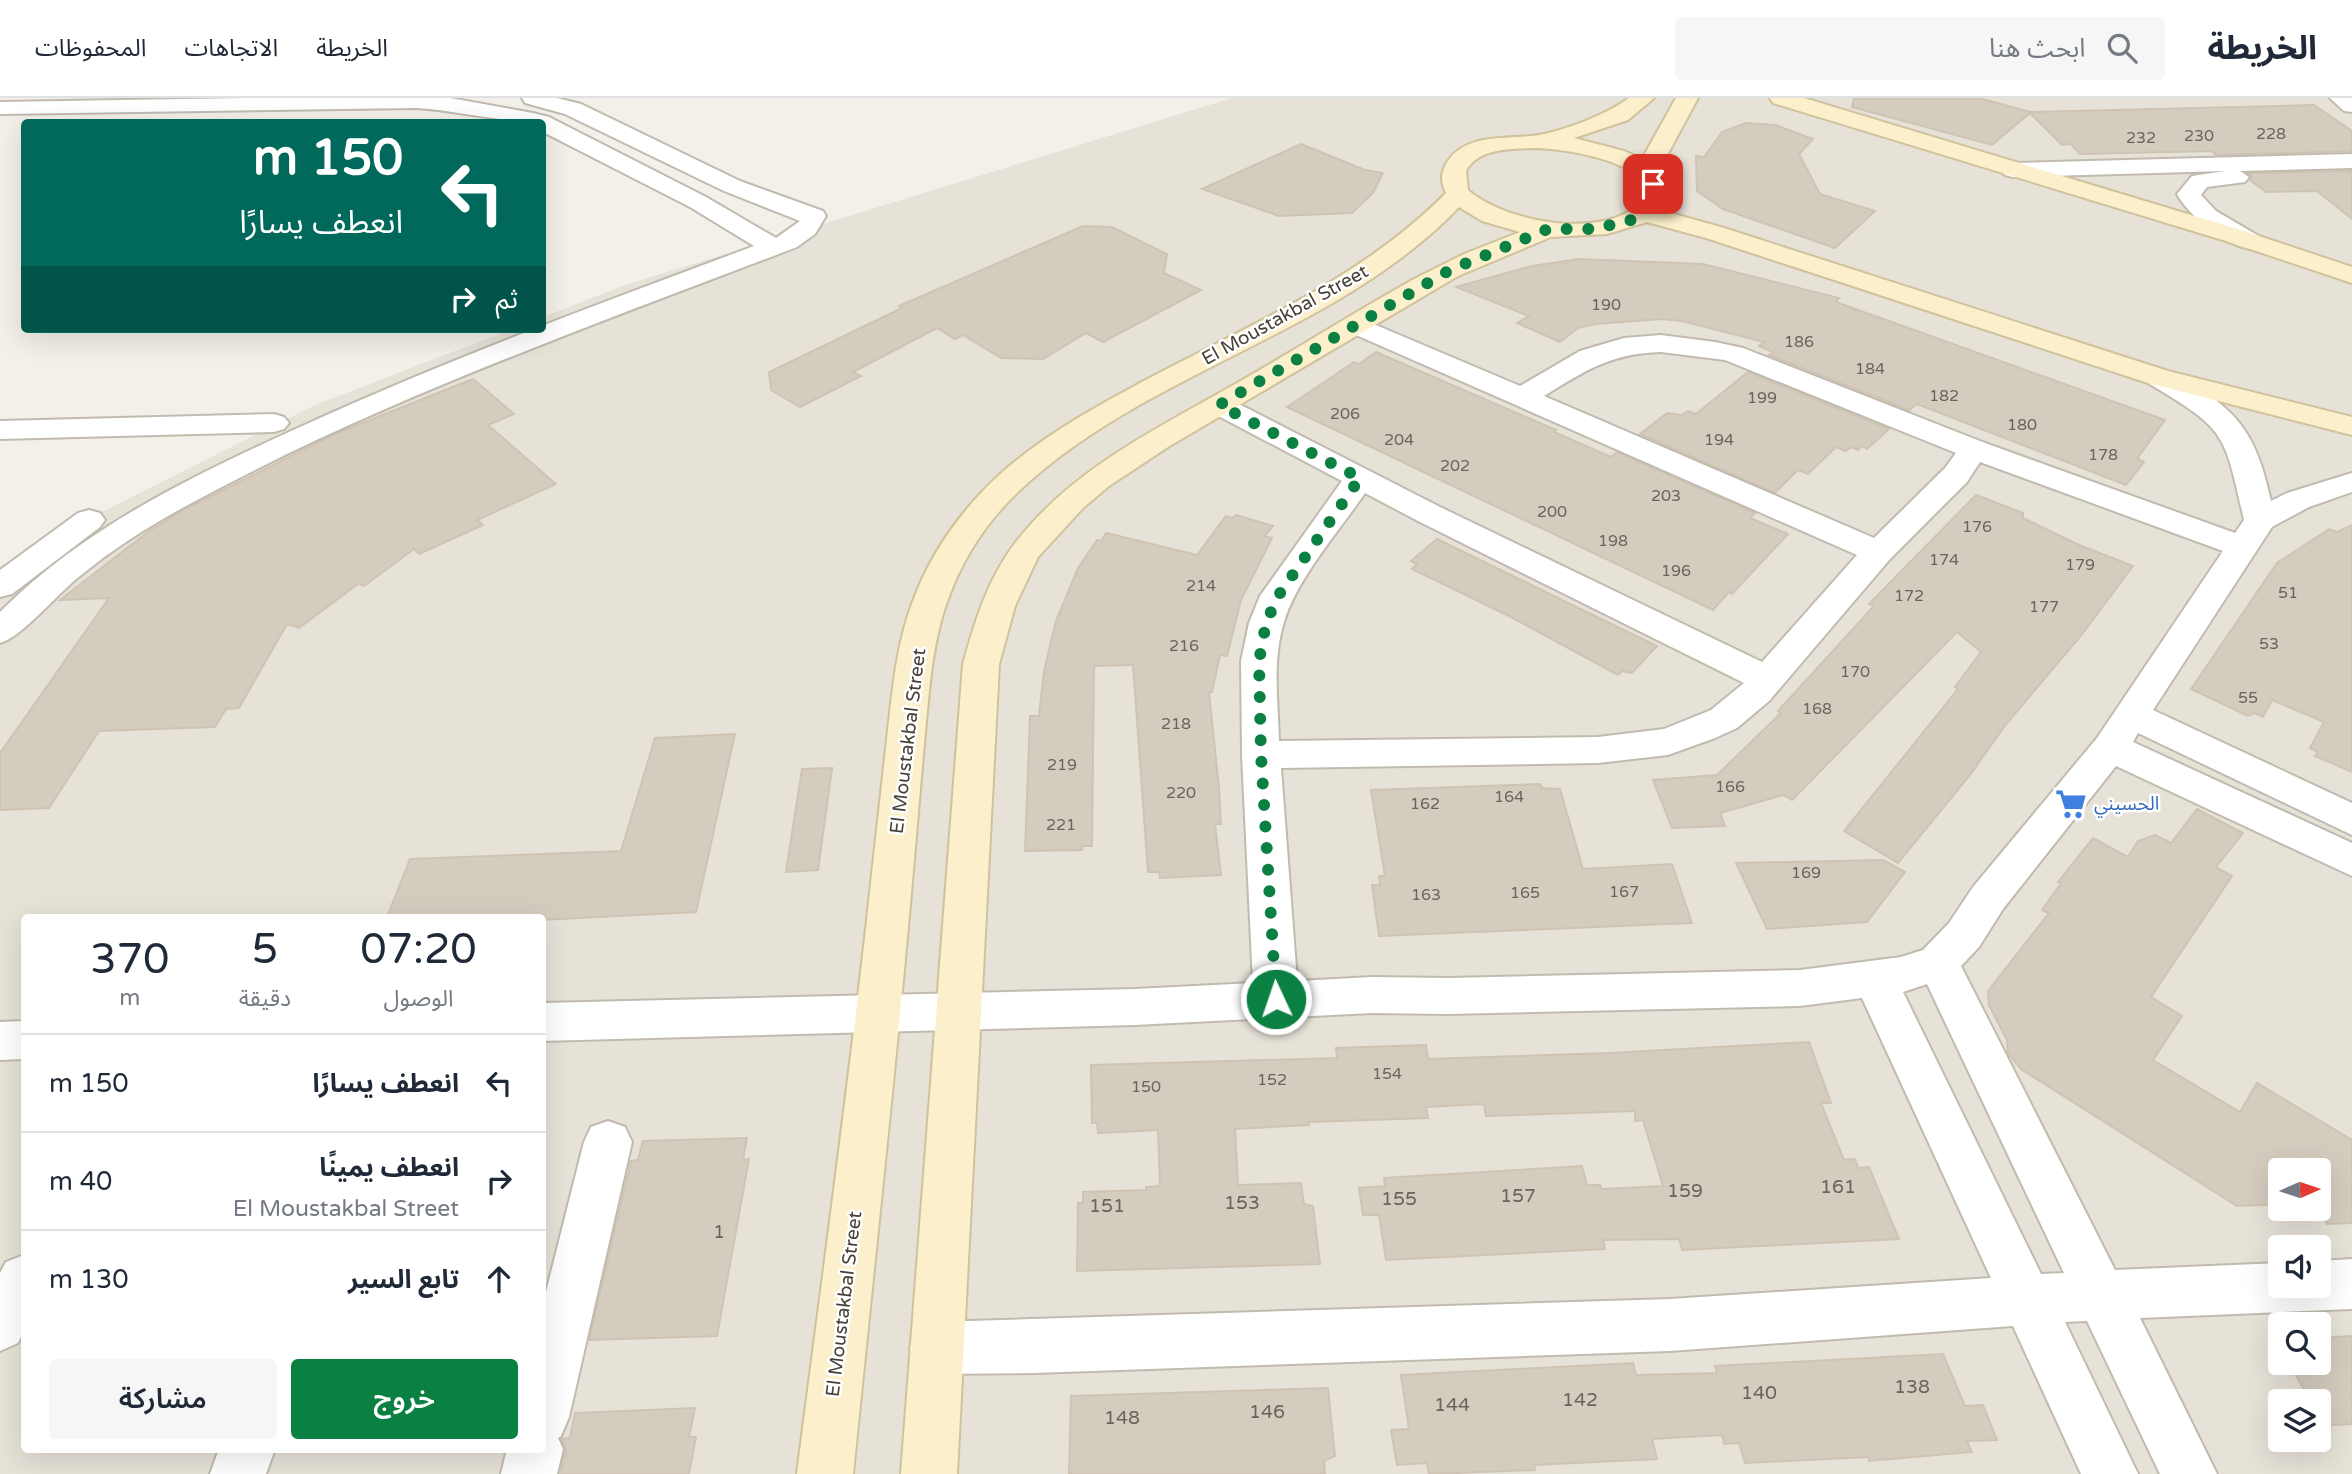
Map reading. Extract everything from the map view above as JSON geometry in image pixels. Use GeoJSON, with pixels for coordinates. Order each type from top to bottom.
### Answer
{"type":"FeatureCollection","features":[{"type":"Feature","properties":{"kind":"street"},"geometry":{"type":"LineString","coordinates":[[533,98],[573,109],[732,186],[814,216],[801,235],[762,240],[546,315]]}},
{"type":"Feature","properties":{"kind":"street"},"geometry":{"type":"LineString","coordinates":[[1545,141],[1620,115],[1643,98]]}},
{"type":"Feature","properties":{"kind":"street"},"geometry":{"type":"LineString","coordinates":[[1645,174],[1687,98]]}},
{"type":"Feature","properties":{"kind":"street"},"geometry":{"type":"LineString","coordinates":[[1781,98],[2352,275]]}},
{"type":"Feature","properties":{"kind":"street"},"geometry":{"type":"LineString","coordinates":[[2340,98],[2352,106]]}},
{"type":"Feature","properties":{"kind":"street"},"geometry":{"type":"LineString","coordinates":[[0,108],[417,102],[465,105],[529,119]]}},
{"type":"Feature","properties":{"kind":"street"},"geometry":{"type":"LineString","coordinates":[[546,125],[698,202],[762,240]]}},
{"type":"Feature","properties":{"kind":"street"},"geometry":{"type":"LineString","coordinates":[[1545,141],[1569,143],[1610,153],[1645,174],[1653,184],[1655,194],[1652,204],[1644,213],[1615,226],[1548,229],[1490,215],[1458,194],[1452,174],[1457,164],[1466,156],[1493,145],[1545,141]]}},
{"type":"Feature","properties":{"kind":"street"},"geometry":{"type":"LineString","coordinates":[[2013,170],[2352,161]]}},
{"type":"Feature","properties":{"kind":"street"},"geometry":{"type":"LineString","coordinates":[[2253,243],[2197,208],[2189,194],[2194,186],[2209,178],[2352,176]]}},
{"type":"Feature","properties":{"kind":"street","name":"El Moustakbal Street"},"geometry":{"type":"LineString","coordinates":[[825,1474],[878,1015],[914,660],[930,601],[951,555],[975,519],[1006,486],[1038,458],[1106,413],[1322,297],[1386,258],[1433,220],[1458,194]]}},
{"type":"Feature","properties":{"kind":"street"},"geometry":{"type":"LineString","coordinates":[[1644,213],[1715,233],[2158,377],[2352,426]]}},
{"type":"Feature","properties":{"kind":"street"},"geometry":{"type":"LineString","coordinates":[[929,1474],[981,664],[991,623],[1008,584],[1025,552],[1052,520],[1088,487],[1190,421],[1450,270],[1548,229]]}},
{"type":"Feature","properties":{"kind":"street"},"geometry":{"type":"LineString","coordinates":[[546,332],[762,240]]}},
{"type":"Feature","properties":{"kind":"street"},"geometry":{"type":"LineString","coordinates":[[1357,325],[1878,552]]}},
{"type":"Feature","properties":{"kind":"street"},"geometry":{"type":"LineString","coordinates":[[0,586],[58,541],[125,498],[274,423],[501,333]]}},
{"type":"Feature","properties":{"kind":"street"},"geometry":{"type":"LineString","coordinates":[[0,632],[48,583],[77,559],[174,497],[369,406],[543,333]]}},
{"type":"Feature","properties":{"kind":"street"},"geometry":{"type":"LineString","coordinates":[[1520,398],[1592,356],[1644,343],[1665,343],[1733,354],[1974,449],[2252,533]]}},
{"type":"Feature","properties":{"kind":"street"},"geometry":{"type":"LineString","coordinates":[[2158,377],[2211,409],[2227,423],[2240,445],[2252,533]]}},
{"type":"Feature","properties":{"kind":"street"},"geometry":{"type":"LineString","coordinates":[[1219,405],[1360,478],[1766,679]]}},
{"type":"Feature","properties":{"kind":"street"},"geometry":{"type":"LineString","coordinates":[[0,430],[274,423]]}},
{"type":"Feature","properties":{"kind":"street"},"geometry":{"type":"LineString","coordinates":[[1261,755],[1543,752],[1637,747],[1668,742],[1724,719],[1744,705],[1878,552],[1956,475],[1974,449]]}},
{"type":"Feature","properties":{"kind":"street"},"geometry":{"type":"LineString","coordinates":[[1276,999],[1261,755],[1259,661],[1266,623],[1291,574],[1360,478]]}},
{"type":"Feature","properties":{"kind":"street"},"geometry":{"type":"LineString","coordinates":[[546,1022],[958,1013],[1276,999],[1800,988],[1875,980],[1938,963],[1964,935],[1988,898],[2121,731],[2252,533],[2298,500],[2352,482]]}},
{"type":"Feature","properties":{"kind":"street"},"geometry":{"type":"LineString","coordinates":[[2121,731],[2352,820]]}},
{"type":"Feature","properties":{"kind":"street"},"geometry":{"type":"LineString","coordinates":[[2121,731],[2352,861]]}},
{"type":"Feature","properties":{"kind":"street"},"geometry":{"type":"LineString","coordinates":[[1938,963],[2189,1474]]}},
{"type":"Feature","properties":{"kind":"street"},"geometry":{"type":"LineString","coordinates":[[1875,980],[2110,1474]]}},
{"type":"Feature","properties":{"kind":"street"},"geometry":{"type":"LineString","coordinates":[[0,1041],[21,1040]]}},
{"type":"Feature","properties":{"kind":"street"},"geometry":{"type":"LineString","coordinates":[[546,1385],[549,1361],[608,1142]]}},
{"type":"Feature","properties":{"kind":"street"},"geometry":{"type":"LineString","coordinates":[[2331,1285],[2352,1284]]}},
{"type":"Feature","properties":{"kind":"street"},"geometry":{"type":"LineString","coordinates":[[0,1325],[21,1285]]}},
{"type":"Feature","properties":{"kind":"street"},"geometry":{"type":"LineString","coordinates":[[936,1348],[1670,1325],[2101,1295],[2268,1288]]}},
{"type":"Feature","properties":{"kind":"street"},"geometry":{"type":"LineString","coordinates":[[238,1474],[246,1453]]}},
{"type":"Feature","properties":{"kind":"street"},"geometry":{"type":"LineString","coordinates":[[529,1474],[534,1453]]}},
{"type":"Feature","properties":{"kind":"shaded area"},"geometry":{"type":"Polygon","coordinates":[[[1232,98],[2352,98],[2352,1474],[0,1474],[0,584],[28,549],[315,405],[502,333],[546,333],[546,316],[625,285],[1232,98]]]}},
{"type":"Feature","properties":{"kind":"building"},"geometry":{"type":"Polygon","coordinates":[[[1854,98],[1979,98],[2030,112],[2314,105],[2352,131],[2352,151],[2216,155],[2212,151],[2080,154],[2071,144],[2062,145],[2030,113],[1992,145],[1852,107],[1854,98]]]}},
{"type":"Feature","properties":{"kind":"building"},"geometry":{"type":"Polygon","coordinates":[[[1746,123],[1775,125],[1813,139],[1799,154],[1820,194],[1875,211],[1835,248],[1723,209],[1697,191],[1696,156],[1704,157],[1722,132],[1746,123]]]}},
{"type":"Feature","properties":{"kind":"building"},"geometry":{"type":"Polygon","coordinates":[[[1301,144],[1365,170],[1383,173],[1373,193],[1352,213],[1279,216],[1202,189],[1301,144]]]}},
{"type":"Feature","properties":{"kind":"building"},"geometry":{"type":"Polygon","coordinates":[[[2352,171],[2352,219],[2317,191],[2266,192],[2250,180],[2252,177],[2248,173],[2352,171]]]}},
{"type":"Feature","properties":{"kind":"building"},"geometry":{"type":"Polygon","coordinates":[[[1083,226],[1112,227],[1167,254],[1164,273],[1201,290],[1103,342],[1086,333],[1043,359],[1001,358],[963,335],[955,339],[937,328],[853,372],[861,376],[800,407],[771,390],[769,372],[902,308],[899,306],[1083,226]]]}},
{"type":"Feature","properties":{"kind":"building"},"geometry":{"type":"Polygon","coordinates":[[[1579,259],[1703,264],[1839,298],[1836,302],[2165,420],[2137,459],[2144,462],[2126,485],[1917,404],[1909,410],[1769,355],[1773,352],[1759,346],[1764,342],[1682,321],[1662,319],[1595,324],[1578,328],[1560,342],[1517,323],[1529,316],[1456,287],[1532,266],[1579,259]]]}},
{"type":"Feature","properties":{"kind":"building"},"geometry":{"type":"Polygon","coordinates":[[[1376,352],[1556,430],[1554,432],[1611,457],[1617,452],[1755,513],[1750,518],[1788,534],[1732,594],[1729,592],[1713,610],[1287,407],[1354,362],[1359,364],[1376,352]]]}},
{"type":"Feature","properties":{"kind":"building"},"geometry":{"type":"Polygon","coordinates":[[[1748,372],[1889,429],[1867,449],[1862,446],[1858,450],[1851,447],[1846,451],[1836,447],[1808,474],[1798,470],[1775,493],[1640,434],[1667,413],[1682,415],[1688,411],[1696,414],[1748,372]]]}},
{"type":"Feature","properties":{"kind":"building"},"geometry":{"type":"Polygon","coordinates":[[[473,379],[514,414],[488,425],[556,484],[477,520],[483,525],[419,554],[414,549],[364,586],[358,584],[299,628],[287,624],[239,708],[226,709],[215,727],[99,731],[49,808],[0,810],[0,753],[109,598],[60,600],[149,531],[187,508],[335,434],[473,379]]]}},
{"type":"Feature","properties":{"kind":"building"},"geometry":{"type":"Polygon","coordinates":[[[1976,495],[2023,513],[2023,518],[2079,545],[2133,566],[2080,637],[2007,723],[1970,775],[1898,863],[1844,831],[1958,689],[1955,687],[1981,652],[1957,632],[1792,800],[1783,795],[1720,813],[1725,826],[1672,828],[1653,780],[1717,775],[1781,713],[1778,711],[1874,606],[1869,604],[1976,495]]]}},
{"type":"Feature","properties":{"kind":"building"},"geometry":{"type":"Polygon","coordinates":[[[1236,515],[1273,526],[1265,536],[1272,538],[1241,600],[1227,656],[1220,655],[1212,692],[1209,692],[1219,788],[1221,824],[1215,824],[1221,875],[1160,878],[1159,872],[1148,872],[1133,665],[1094,666],[1092,846],[1082,846],[1082,850],[1025,851],[1030,716],[1039,716],[1044,671],[1056,621],[1078,568],[1097,540],[1101,541],[1106,533],[1197,555],[1226,516],[1233,518],[1236,515]]]}},
{"type":"Feature","properties":{"kind":"building"},"geometry":{"type":"Polygon","coordinates":[[[2352,525],[2352,772],[2315,756],[2318,752],[2310,748],[2324,722],[2272,700],[2263,717],[2255,713],[2248,716],[2191,689],[2277,563],[2329,529],[2337,532],[2352,525]]]}},
{"type":"Feature","properties":{"kind":"building"},"geometry":{"type":"Polygon","coordinates":[[[1437,539],[1657,646],[1632,673],[1622,671],[1618,675],[1509,616],[1412,569],[1417,564],[1411,561],[1437,539]]]}},
{"type":"Feature","properties":{"kind":"building"},"geometry":{"type":"Polygon","coordinates":[[[735,734],[696,912],[546,920],[546,914],[388,914],[410,859],[621,851],[655,738],[735,734]]]}},
{"type":"Feature","properties":{"kind":"building"},"geometry":{"type":"Polygon","coordinates":[[[832,768],[818,870],[786,872],[802,769],[832,768]]]}},
{"type":"Feature","properties":{"kind":"building"},"geometry":{"type":"Polygon","coordinates":[[[1540,784],[1542,788],[1560,789],[1583,869],[1672,864],[1692,923],[1379,936],[1372,885],[1380,885],[1379,876],[1385,876],[1371,790],[1540,784]]]}},
{"type":"Feature","properties":{"kind":"building"},"geometry":{"type":"Polygon","coordinates":[[[2197,809],[2243,833],[2216,867],[2232,876],[2151,997],[2182,1016],[2153,1060],[2240,1112],[2257,1083],[2352,1140],[2352,1223],[2326,1222],[2331,1222],[2331,1158],[2268,1158],[2268,1205],[2237,1206],[2021,1069],[2008,1053],[2007,1040],[1989,1005],[1988,991],[2049,913],[2042,910],[2061,883],[2058,882],[2093,838],[2128,857],[2138,841],[2155,835],[2171,843],[2197,809]]]}},
{"type":"Feature","properties":{"kind":"building"},"geometry":{"type":"Polygon","coordinates":[[[1883,860],[1905,872],[1867,922],[1767,929],[1736,863],[1883,860]]]}},
{"type":"Feature","properties":{"kind":"building"},"geometry":{"type":"Polygon","coordinates":[[[1809,1042],[1831,1103],[1821,1103],[1844,1160],[1855,1159],[1858,1168],[1869,1167],[1899,1239],[1682,1250],[1679,1239],[1603,1240],[1605,1249],[1386,1260],[1379,1215],[1363,1215],[1359,1188],[1385,1186],[1384,1178],[1582,1166],[1587,1185],[1600,1185],[1602,1189],[1663,1186],[1643,1120],[1635,1121],[1635,1111],[1486,1116],[1484,1104],[1426,1107],[1428,1118],[1309,1122],[1309,1125],[1235,1129],[1238,1185],[1301,1183],[1304,1204],[1313,1206],[1320,1264],[1077,1271],[1078,1203],[1083,1203],[1083,1192],[1146,1190],[1146,1187],[1160,1186],[1158,1130],[1098,1133],[1097,1123],[1092,1123],[1091,1065],[1337,1058],[1336,1048],[1426,1045],[1428,1059],[1610,1053],[1809,1042]]]}},
{"type":"Feature","properties":{"kind":"building"},"geometry":{"type":"Polygon","coordinates":[[[747,1138],[743,1160],[749,1159],[717,1336],[589,1340],[631,1161],[638,1160],[643,1141],[747,1138]]]}},
{"type":"Feature","properties":{"kind":"building"},"geometry":{"type":"Polygon","coordinates":[[[2352,1336],[2352,1424],[2331,1425],[2331,1389],[2304,1389],[2296,1375],[2331,1375],[2331,1337],[2352,1336]]]}},
{"type":"Feature","properties":{"kind":"building"},"geometry":{"type":"Polygon","coordinates":[[[1943,1354],[1965,1406],[1983,1405],[1997,1440],[1967,1441],[1972,1452],[1869,1461],[1868,1457],[1745,1463],[1739,1443],[1724,1444],[1722,1435],[1652,1439],[1657,1459],[1534,1465],[1535,1470],[1429,1474],[1427,1463],[1397,1465],[1391,1430],[1409,1429],[1401,1375],[1633,1363],[1636,1375],[1717,1373],[1715,1366],[1943,1354]]]}},
{"type":"Feature","properties":{"kind":"building"},"geometry":{"type":"Polygon","coordinates":[[[1328,1388],[1335,1456],[1324,1461],[1325,1474],[1069,1474],[1071,1396],[1328,1388]]]}},
{"type":"Feature","properties":{"kind":"building"},"geometry":{"type":"Polygon","coordinates":[[[695,1408],[689,1437],[696,1437],[689,1474],[560,1474],[566,1450],[561,1439],[570,1438],[575,1413],[695,1408]]]}},
{"type":"Feature","properties":{"kind":"place","name":"الحسيني"},"geometry":{"type":"Point","coordinates":[2071,804]}},
{"type":"Feature","properties":{"kind":"route"},"geometry":{"type":"LineString","coordinates":[[1276,999],[1261,755],[1259,661],[1266,623],[1278,596],[1360,478],[1219,405],[1450,270],[1548,229],[1594,229],[1632,220],[1652,204],[1655,194],[1653,184]]}}]}
